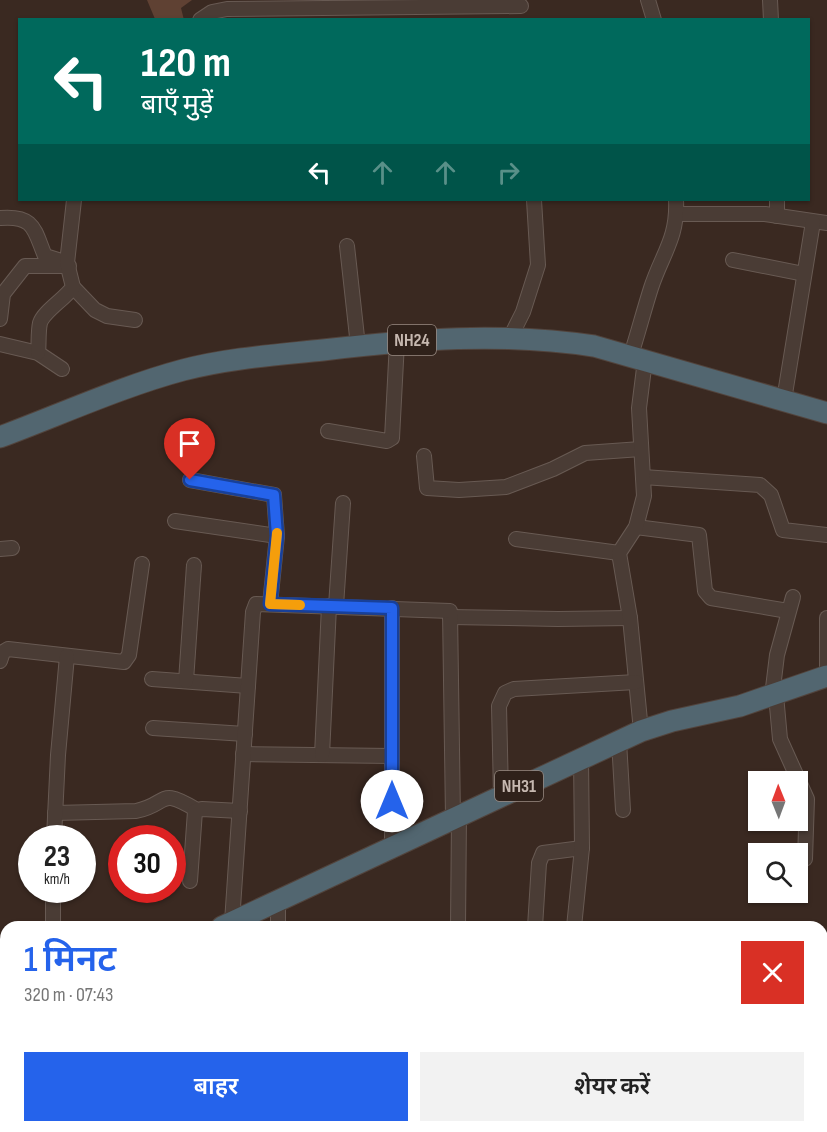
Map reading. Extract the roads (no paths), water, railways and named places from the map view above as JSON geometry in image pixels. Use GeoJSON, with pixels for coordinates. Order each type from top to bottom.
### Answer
{"type":"FeatureCollection","features":[{"type":"Feature","properties":{"kind":"highway","name":"NH24"},"geometry":{"type":"LineString","coordinates":[[0,437],[183,370],[243,359],[476,336],[582,344],[638,357],[827,413]]}},
{"type":"Feature","properties":{"kind":"highway","name":"NH31"},"geometry":{"type":"LineString","coordinates":[[236,921],[501,794],[640,731],[774,695],[827,676]]}},
{"type":"Feature","properties":{"kind":"street"},"geometry":{"type":"LineString","coordinates":[[648,0],[653,18]]}},
{"type":"Feature","properties":{"kind":"street"},"geometry":{"type":"LineString","coordinates":[[770,0],[771,18]]}},
{"type":"Feature","properties":{"kind":"street"},"geometry":{"type":"LineString","coordinates":[[203,18],[212,12],[226,9],[521,8]]}},
{"type":"Feature","properties":{"kind":"street"},"geometry":{"type":"LineString","coordinates":[[74,201],[68,264],[73,287],[101,314],[135,320]]}},
{"type":"Feature","properties":{"kind":"street"},"geometry":{"type":"LineString","coordinates":[[510,338],[527,303],[538,265],[534,201]]}},
{"type":"Feature","properties":{"kind":"street"},"geometry":{"type":"LineString","coordinates":[[777,201],[777,216]]}},
{"type":"Feature","properties":{"kind":"street"},"geometry":{"type":"LineString","coordinates":[[640,731],[630,618],[619,553],[636,527],[644,496],[638,357],[651,288],[671,243],[676,207],[777,216],[820,223],[804,274],[784,400]]}},
{"type":"Feature","properties":{"kind":"street"},"geometry":{"type":"LineString","coordinates":[[0,218],[14,217],[32,226],[37,232],[45,256],[68,264]]}},
{"type":"Feature","properties":{"kind":"street"},"geometry":{"type":"LineString","coordinates":[[347,246],[358,346]]}},
{"type":"Feature","properties":{"kind":"street"},"geometry":{"type":"LineString","coordinates":[[733,260],[804,274]]}},
{"type":"Feature","properties":{"kind":"street"},"geometry":{"type":"LineString","coordinates":[[0,319],[3,294],[26,266],[68,264]]}},
{"type":"Feature","properties":{"kind":"street"},"geometry":{"type":"LineString","coordinates":[[38,353],[40,324],[44,316],[65,298],[73,287]]}},
{"type":"Feature","properties":{"kind":"street"},"geometry":{"type":"LineString","coordinates":[[328,431],[387,441],[392,438],[397,342]]}},
{"type":"Feature","properties":{"kind":"street"},"geometry":{"type":"LineString","coordinates":[[0,344],[38,353],[62,369]]}},
{"type":"Feature","properties":{"kind":"street"},"geometry":{"type":"LineString","coordinates":[[424,456],[427,488],[459,490],[506,487],[553,469],[585,453],[641,449]]}},
{"type":"Feature","properties":{"kind":"street"},"geometry":{"type":"LineString","coordinates":[[643,477],[760,485],[771,495],[780,527],[783,530],[827,536]]}},
{"type":"Feature","properties":{"kind":"street"},"geometry":{"type":"LineString","coordinates":[[190,480],[274,495],[277,536],[270,604]]}},
{"type":"Feature","properties":{"kind":"street"},"geometry":{"type":"LineString","coordinates":[[322,755],[343,503]]}},
{"type":"Feature","properties":{"kind":"street"},"geometry":{"type":"LineString","coordinates":[[175,521],[277,536]]}},
{"type":"Feature","properties":{"kind":"street"},"geometry":{"type":"LineString","coordinates":[[636,527],[699,535],[705,591],[711,598],[788,611]]}},
{"type":"Feature","properties":{"kind":"street"},"geometry":{"type":"LineString","coordinates":[[516,539],[619,553]]}},
{"type":"Feature","properties":{"kind":"street"},"geometry":{"type":"LineString","coordinates":[[0,662],[3,652],[8,649],[119,663],[127,659],[142,564]]}},
{"type":"Feature","properties":{"kind":"street"},"geometry":{"type":"LineString","coordinates":[[186,681],[194,565]]}},
{"type":"Feature","properties":{"kind":"street"},"geometry":{"type":"LineString","coordinates":[[793,597],[777,655],[774,695],[780,739],[807,799],[806,843]]}},
{"type":"Feature","properties":{"kind":"street"},"geometry":{"type":"LineString","coordinates":[[227,921],[240,811],[253,612],[256,604],[270,604],[450,610],[458,921]]}},
{"type":"Feature","properties":{"kind":"street"},"geometry":{"type":"LineString","coordinates":[[392,608],[392,846]]}},
{"type":"Feature","properties":{"kind":"street"},"geometry":{"type":"LineString","coordinates":[[450,617],[558,620],[630,618]]}},
{"type":"Feature","properties":{"kind":"street"},"geometry":{"type":"LineString","coordinates":[[827,618],[827,676]]}},
{"type":"Feature","properties":{"kind":"street"},"geometry":{"type":"LineString","coordinates":[[55,825],[67,656]]}},
{"type":"Feature","properties":{"kind":"street"},"geometry":{"type":"LineString","coordinates":[[152,679],[248,686]]}},
{"type":"Feature","properties":{"kind":"street"},"geometry":{"type":"LineString","coordinates":[[501,794],[499,706],[505,693],[514,689],[636,682]]}},
{"type":"Feature","properties":{"kind":"street"},"geometry":{"type":"LineString","coordinates":[[153,728],[245,734]]}},
{"type":"Feature","properties":{"kind":"street"},"geometry":{"type":"LineString","coordinates":[[619,741],[623,810]]}},
{"type":"Feature","properties":{"kind":"street"},"geometry":{"type":"LineString","coordinates":[[243,754],[392,756]]}},
{"type":"Feature","properties":{"kind":"street"},"geometry":{"type":"LineString","coordinates":[[575,921],[582,848],[581,757]]}},
{"type":"Feature","properties":{"kind":"street"},"geometry":{"type":"LineString","coordinates":[[55,813],[136,811],[147,809],[160,799],[176,798],[197,810],[240,811]]}},
{"type":"Feature","properties":{"kind":"street"},"geometry":{"type":"LineString","coordinates":[[190,881],[194,818],[197,810]]}},
{"type":"Feature","properties":{"kind":"street"},"geometry":{"type":"LineString","coordinates":[[535,921],[539,863],[543,853],[582,848]]}},
{"type":"Feature","properties":{"kind":"street"},"geometry":{"type":"LineString","coordinates":[[278,901],[278,921]]}},
{"type":"Feature","properties":{"kind":"street"},"geometry":{"type":"LineString","coordinates":[[53,903],[53,921]]}}]}
